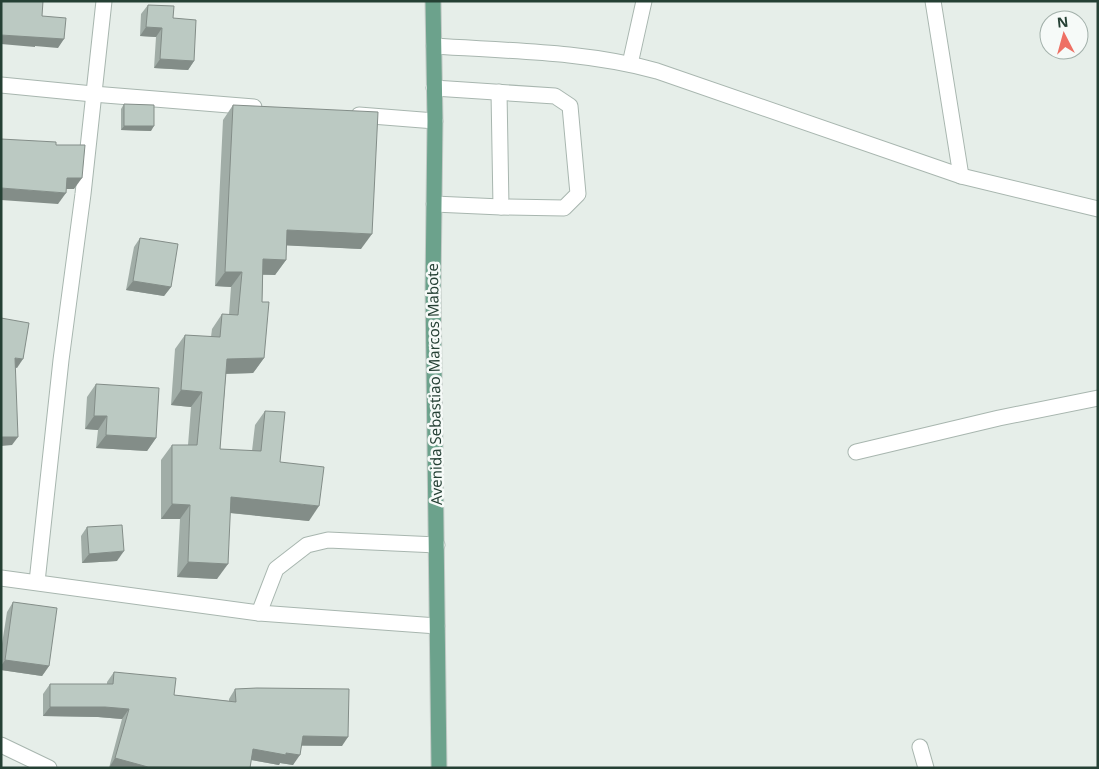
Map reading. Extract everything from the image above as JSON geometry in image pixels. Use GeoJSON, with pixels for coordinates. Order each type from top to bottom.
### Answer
{"type":"FeatureCollection","features":[{"type":"Feature","properties":{"kind":"main road","name":"Avenida Sebastiao Marcos Mabote"},"geometry":{"type":"LineString","coordinates":[[433,1],[435,121],[433,288],[439,768]]}},
{"type":"Feature","properties":{"kind":"street"},"geometry":{"type":"LineString","coordinates":[[37,582],[104,1]]}},
{"type":"Feature","properties":{"kind":"street"},"geometry":{"type":"LineString","coordinates":[[630,64],[644,1]]}},
{"type":"Feature","properties":{"kind":"street"},"geometry":{"type":"LineString","coordinates":[[933,1],[961,176]]}},
{"type":"Feature","properties":{"kind":"street"},"geometry":{"type":"LineString","coordinates":[[434,46],[597,58],[630,64],[657,71],[961,176],[1098,210]]}},
{"type":"Feature","properties":{"kind":"street"},"geometry":{"type":"LineString","coordinates":[[1,85],[269,108]]}},
{"type":"Feature","properties":{"kind":"street"},"geometry":{"type":"LineString","coordinates":[[434,88],[555,96],[570,106],[578,194],[564,208],[434,204]]}},
{"type":"Feature","properties":{"kind":"street"},"geometry":{"type":"LineString","coordinates":[[499,92],[502,207]]}},
{"type":"Feature","properties":{"kind":"street"},"geometry":{"type":"LineString","coordinates":[[347,114],[435,121]]}},
{"type":"Feature","properties":{"kind":"street"},"geometry":{"type":"LineString","coordinates":[[856,452],[999,418],[1098,398]]}},
{"type":"Feature","properties":{"kind":"street"},"geometry":{"type":"LineString","coordinates":[[259,613],[276,569],[306,545],[328,540],[437,544]]}},
{"type":"Feature","properties":{"kind":"street"},"geometry":{"type":"LineString","coordinates":[[1,578],[259,613],[437,626]]}},
{"type":"Feature","properties":{"kind":"street"},"geometry":{"type":"LineString","coordinates":[[1,745],[50,768]]}},
{"type":"Feature","properties":{"kind":"street"},"geometry":{"type":"LineString","coordinates":[[920,747],[926,768]]}},
{"type":"Feature","properties":{"kind":"building"},"geometry":{"type":"Polygon","coordinates":[[[1,1],[43,1],[42,16],[66,18],[64,39],[1,35],[1,1]]]}},
{"type":"Feature","properties":{"kind":"building"},"geometry":{"type":"Polygon","coordinates":[[[148,5],[174,6],[173,18],[196,20],[194,61],[160,59],[162,28],[146,27],[148,5]]]}},
{"type":"Feature","properties":{"kind":"building"},"geometry":{"type":"Polygon","coordinates":[[[124,104],[154,105],[154,126],[124,126],[124,104]]]}},
{"type":"Feature","properties":{"kind":"building"},"geometry":{"type":"Polygon","coordinates":[[[233,105],[378,112],[372,234],[287,230],[286,260],[263,259],[262,302],[269,302],[264,358],[227,359],[220,449],[261,451],[265,411],[285,412],[280,462],[324,467],[319,506],[231,497],[228,564],[188,562],[190,505],[172,504],[172,445],[197,445],[202,392],[181,390],[185,335],[220,337],[222,314],[238,315],[242,272],[225,272],[233,105]]]}},
{"type":"Feature","properties":{"kind":"building"},"geometry":{"type":"Polygon","coordinates":[[[1,139],[56,142],[56,145],[85,145],[82,178],[67,178],[66,193],[1,188],[1,139]]]}},
{"type":"Feature","properties":{"kind":"building"},"geometry":{"type":"Polygon","coordinates":[[[140,238],[178,244],[171,287],[133,281],[140,238]]]}},
{"type":"Feature","properties":{"kind":"building"},"geometry":{"type":"Polygon","coordinates":[[[1,318],[29,323],[23,359],[15,358],[18,437],[1,437],[1,318]]]}},
{"type":"Feature","properties":{"kind":"building"},"geometry":{"type":"Polygon","coordinates":[[[96,384],[159,388],[156,438],[106,435],[107,416],[94,416],[96,384]]]}},
{"type":"Feature","properties":{"kind":"building"},"geometry":{"type":"Polygon","coordinates":[[[122,525],[124,551],[89,554],[87,527],[122,525]]]}},
{"type":"Feature","properties":{"kind":"building"},"geometry":{"type":"Polygon","coordinates":[[[13,602],[57,608],[49,666],[5,660],[13,602]]]}},
{"type":"Feature","properties":{"kind":"building"},"geometry":{"type":"Polygon","coordinates":[[[114,672],[176,678],[174,695],[236,702],[235,689],[349,689],[348,737],[303,736],[300,755],[286,753],[286,755],[253,749],[250,768],[148,767],[115,758],[129,709],[50,707],[50,684],[113,684],[114,672]]]}}]}
